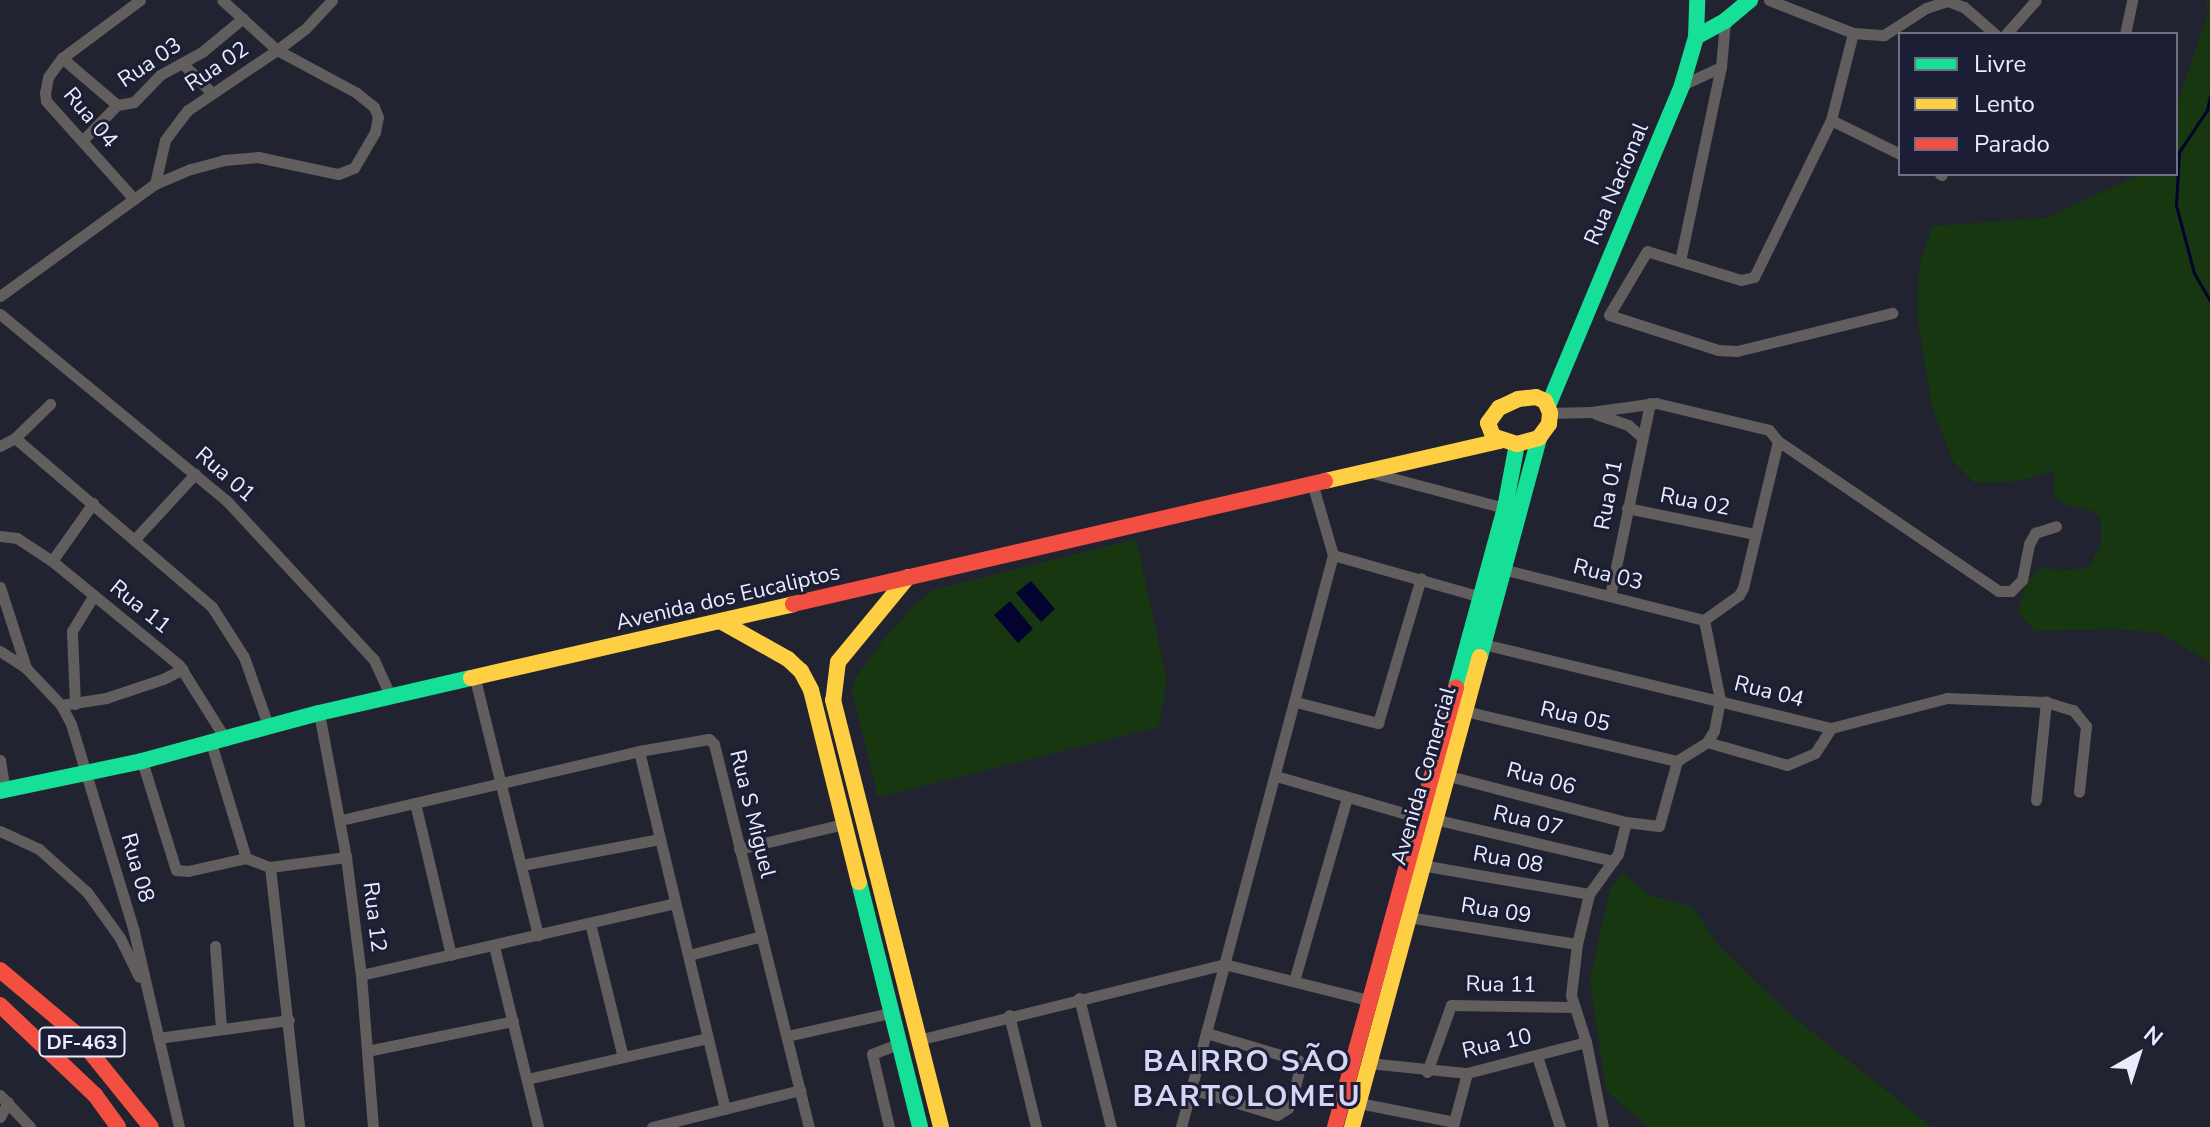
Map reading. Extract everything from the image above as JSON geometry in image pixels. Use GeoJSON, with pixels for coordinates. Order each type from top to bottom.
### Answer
{"type":"FeatureCollection","features":[{"type":"Feature","properties":{"kind":"street","name":"Rua 04"},"geometry":{"type":"LineString","coordinates":[[134,199],[46,101],[48,77],[62,58],[140,0]]}},
{"type":"Feature","properties":{"kind":"street"},"geometry":{"type":"LineString","coordinates":[[0,296],[155,184],[213,163],[258,157],[338,174],[354,168],[375,132],[378,117],[374,107],[357,93],[277,50],[222,0]]}},
{"type":"Feature","properties":{"kind":"street","name":"Rua 02"},"geometry":{"type":"LineString","coordinates":[[155,184],[171,130],[188,110],[306,28],[332,0]]}},
{"type":"Feature","properties":{"kind":"street","name":"Rua Nacional"},"geometry":{"type":"LineString","coordinates":[[1545,405],[1559,381],[1682,85],[1696,37],[1697,0]]}},
{"type":"Feature","properties":{"kind":"street"},"geometry":{"type":"LineString","coordinates":[[1696,37],[1725,21],[1750,0]]}},
{"type":"Feature","properties":{"kind":"street"},"geometry":{"type":"LineString","coordinates":[[1769,0],[1853,33],[1884,35],[1928,4],[1949,1],[1976,15],[1991,32]]}},
{"type":"Feature","properties":{"kind":"street"},"geometry":{"type":"LineString","coordinates":[[2008,32],[2036,0]]}},
{"type":"Feature","properties":{"kind":"street"},"geometry":{"type":"LineString","coordinates":[[2125,32],[2132,0]]}},
{"type":"Feature","properties":{"kind":"street","name":"Rua 03"},"geometry":{"type":"LineString","coordinates":[[82,141],[117,105],[134,102],[160,75],[183,64],[243,18]]}},
{"type":"Feature","properties":{"kind":"street"},"geometry":{"type":"LineString","coordinates":[[1680,261],[1721,67],[1725,21]]}},
{"type":"Feature","properties":{"kind":"street"},"geometry":{"type":"LineString","coordinates":[[1853,33],[1831,120],[1754,277],[1741,280],[1647,251],[1609,315],[1718,350],[1737,351],[1892,313]]}},
{"type":"Feature","properties":{"kind":"street"},"geometry":{"type":"LineString","coordinates":[[62,58],[117,105]]}},
{"type":"Feature","properties":{"kind":"street"},"geometry":{"type":"LineString","coordinates":[[183,64],[212,93]]}},
{"type":"Feature","properties":{"kind":"street"},"geometry":{"type":"LineString","coordinates":[[1682,85],[1721,67]]}},
{"type":"Feature","properties":{"kind":"street"},"geometry":{"type":"LineString","coordinates":[[1831,120],[1898,153]]}},
{"type":"Feature","properties":{"kind":"street","name":"Rua 01"},"geometry":{"type":"LineString","coordinates":[[0,314],[226,500],[310,587],[374,660],[391,697]]}},
{"type":"Feature","properties":{"kind":"street"},"geometry":{"type":"LineString","coordinates":[[1591,412],[1650,403],[1769,430],[1778,441],[1999,591],[2011,591],[2022,580],[2029,544],[2035,533],[2056,526]]}},
{"type":"Feature","properties":{"kind":"street","name":"Rua 01"},"geometry":{"type":"LineString","coordinates":[[1610,596],[1650,403]]}},
{"type":"Feature","properties":{"kind":"street"},"geometry":{"type":"LineString","coordinates":[[0,446],[15,438],[50,404]]}},
{"type":"Feature","properties":{"kind":"street"},"geometry":{"type":"LineString","coordinates":[[1466,448],[1507,404],[1545,405],[1591,412],[1628,425],[1641,436]]}},
{"type":"Feature","properties":{"kind":"street"},"geometry":{"type":"LineString","coordinates":[[1488,423],[1490,431],[1500,441],[1517,444],[1539,438],[1549,424],[1545,405]]}},
{"type":"Feature","properties":{"kind":"street"},"geometry":{"type":"LineString","coordinates":[[15,438],[212,607],[244,657],[269,728]]}},
{"type":"Feature","properties":{"kind":"street","name":"Avenida Comercial"},"geometry":{"type":"LineString","coordinates":[[1434,796],[1445,775],[1465,711],[1539,438]]}},
{"type":"Feature","properties":{"kind":"street","name":"Avenida dos Eucaliptos"},"geometry":{"type":"LineString","coordinates":[[3,790],[142,761],[319,713],[1500,441]]}},
{"type":"Feature","properties":{"kind":"street"},"geometry":{"type":"LineString","coordinates":[[1677,761],[1707,742],[1714,731],[1720,700],[1704,620],[1739,595],[1778,441]]}},
{"type":"Feature","properties":{"kind":"street","name":"Avenida Comercial"},"geometry":{"type":"LineString","coordinates":[[1335,1127],[1368,1000],[1434,796],[1505,508],[1517,444]]}},
{"type":"Feature","properties":{"kind":"street"},"geometry":{"type":"LineString","coordinates":[[1369,471],[1505,508]]}},
{"type":"Feature","properties":{"kind":"street"},"geometry":{"type":"LineString","coordinates":[[134,540],[195,474]]}},
{"type":"Feature","properties":{"kind":"street"},"geometry":{"type":"LineString","coordinates":[[1181,1127],[1333,555],[1313,486]]}},
{"type":"Feature","properties":{"kind":"street"},"geometry":{"type":"LineString","coordinates":[[52,561],[93,503]]}},
{"type":"Feature","properties":{"kind":"street","name":"Rua 02"},"geometry":{"type":"LineString","coordinates":[[1627,508],[1755,534]]}},
{"type":"Feature","properties":{"kind":"street","name":"Rua 11"},"geometry":{"type":"LineString","coordinates":[[0,536],[17,538],[52,561],[183,669],[218,742],[246,858]]}},
{"type":"Feature","properties":{"kind":"street"},"geometry":{"type":"LineString","coordinates":[[1333,555],[1481,597]]}},
{"type":"Feature","properties":{"kind":"street","name":"Rua 03"},"geometry":{"type":"LineString","coordinates":[[1502,569],[1704,620]]}},
{"type":"Feature","properties":{"kind":"street"},"geometry":{"type":"LineString","coordinates":[[908,577],[838,662],[833,700],[941,1127]]}},
{"type":"Feature","properties":{"kind":"street"},"geometry":{"type":"LineString","coordinates":[[1296,702],[1378,723],[1421,578]]}},
{"type":"Feature","properties":{"kind":"street"},"geometry":{"type":"LineString","coordinates":[[0,587],[26,668]]}},
{"type":"Feature","properties":{"kind":"street"},"geometry":{"type":"LineString","coordinates":[[75,704],[72,631],[94,595]]}},
{"type":"Feature","properties":{"kind":"street"},"geometry":{"type":"LineString","coordinates":[[722,622],[788,659],[801,671],[811,690],[920,1127]]}},
{"type":"Feature","properties":{"kind":"street","name":"Rua 04"},"geometry":{"type":"LineString","coordinates":[[1483,644],[1831,728],[1947,698],[2046,702]]}},
{"type":"Feature","properties":{"kind":"street","name":"Rua 08"},"geometry":{"type":"LineString","coordinates":[[0,651],[26,668],[61,705],[89,773],[134,932],[177,1125]]}},
{"type":"Feature","properties":{"kind":"street"},"geometry":{"type":"LineString","coordinates":[[61,705],[137,688],[183,669]]}},
{"type":"Feature","properties":{"kind":"street"},"geometry":{"type":"LineString","coordinates":[[475,679],[538,935]]}},
{"type":"Feature","properties":{"kind":"street"},"geometry":{"type":"LineString","coordinates":[[2036,800],[2046,702],[2073,710],[2086,726],[2079,792]]}},
{"type":"Feature","properties":{"kind":"street","name":"Rua 05"},"geometry":{"type":"LineString","coordinates":[[1465,711],[1677,761]]}},
{"type":"Feature","properties":{"kind":"street","name":"Rua 12"},"geometry":{"type":"LineString","coordinates":[[319,713],[346,857],[361,975],[373,1127]]}},
{"type":"Feature","properties":{"kind":"street"},"geometry":{"type":"LineString","coordinates":[[1707,742],[1787,765],[1815,753],[1831,728]]}},
{"type":"Feature","properties":{"kind":"street"},"geometry":{"type":"LineString","coordinates":[[823,740],[841,736]]}},
{"type":"Feature","properties":{"kind":"street","name":"Rua S Miguel"},"geometry":{"type":"LineString","coordinates":[[341,820],[703,737],[714,744],[809,1127]]}},
{"type":"Feature","properties":{"kind":"street"},"geometry":{"type":"LineString","coordinates":[[639,751],[725,1109]]}},
{"type":"Feature","properties":{"kind":"street"},"geometry":{"type":"LineString","coordinates":[[0,760],[3,790]]}},
{"type":"Feature","properties":{"kind":"street"},"geometry":{"type":"LineString","coordinates":[[142,761],[176,870],[246,858],[270,867],[346,857]]}},
{"type":"Feature","properties":{"kind":"street","name":"Rua 06"},"geometry":{"type":"LineString","coordinates":[[1445,775],[1626,822],[1659,826],[1677,761]]}},
{"type":"Feature","properties":{"kind":"street","name":"Rua 07"},"geometry":{"type":"LineString","coordinates":[[1276,776],[1427,819],[1613,861]]}},
{"type":"Feature","properties":{"kind":"street"},"geometry":{"type":"LineString","coordinates":[[1294,981],[1347,797]]}},
{"type":"Feature","properties":{"kind":"street"},"geometry":{"type":"LineString","coordinates":[[415,803],[451,955]]}},
{"type":"Feature","properties":{"kind":"street"},"geometry":{"type":"LineString","coordinates":[[1603,1127],[1586,1042],[1571,995],[1577,944],[1589,894],[1613,861],[1626,822]]}},
{"type":"Feature","properties":{"kind":"street"},"geometry":{"type":"LineString","coordinates":[[739,849],[844,824]]}},
{"type":"Feature","properties":{"kind":"street"},"geometry":{"type":"LineString","coordinates":[[0,831],[39,849],[87,892],[120,938],[146,990]]}},
{"type":"Feature","properties":{"kind":"street"},"geometry":{"type":"LineString","coordinates":[[522,865],[660,839]]}},
{"type":"Feature","properties":{"kind":"street","name":"Avenida Comercial"},"geometry":{"type":"LineString","coordinates":[[1352,1127],[1421,865],[1420,845]]}},
{"type":"Feature","properties":{"kind":"street","name":"Rua 08"},"geometry":{"type":"LineString","coordinates":[[1421,865],[1589,894]]}},
{"type":"Feature","properties":{"kind":"street"},"geometry":{"type":"LineString","coordinates":[[270,867],[299,1127]]}},
{"type":"Feature","properties":{"kind":"street"},"geometry":{"type":"LineString","coordinates":[[361,975],[675,903]]}},
{"type":"Feature","properties":{"kind":"street","name":"Rua 09"},"geometry":{"type":"LineString","coordinates":[[1408,917],[1577,944]]}},
{"type":"Feature","properties":{"kind":"street"},"geometry":{"type":"LineString","coordinates":[[590,923],[623,1057]]}},
{"type":"Feature","properties":{"kind":"street"},"geometry":{"type":"LineString","coordinates":[[120,938],[134,932]]}},
{"type":"Feature","properties":{"kind":"street"},"geometry":{"type":"LineString","coordinates":[[689,955],[762,936]]}},
{"type":"Feature","properties":{"kind":"street"},"geometry":{"type":"LineString","coordinates":[[215,946],[221,1028]]}},
{"type":"Feature","properties":{"kind":"street"},"geometry":{"type":"LineString","coordinates":[[494,946],[538,1127]]}},
{"type":"Feature","properties":{"kind":"street"},"geometry":{"type":"LineString","coordinates":[[889,1127],[872,1054],[896,1037],[1009,1015],[1224,964],[1368,1000]]}},
{"type":"Feature","properties":{"kind":"street","name":"DF-463"},"geometry":{"type":"LineString","coordinates":[[0,970],[74,1032],[151,1125]]}},
{"type":"Feature","properties":{"kind":"street"},"geometry":{"type":"LineString","coordinates":[[1079,998],[1111,1127]]}},
{"type":"Feature","properties":{"kind":"street","name":"DF-463"},"geometry":{"type":"LineString","coordinates":[[0,1005],[51,1050],[95,1095],[118,1127]]}},
{"type":"Feature","properties":{"kind":"street","name":"Rua 11"},"geometry":{"type":"LineString","coordinates":[[1427,1072],[1451,1005],[1574,1007]]}},
{"type":"Feature","properties":{"kind":"street"},"geometry":{"type":"LineString","coordinates":[[787,1036],[890,1013]]}},
{"type":"Feature","properties":{"kind":"street"},"geometry":{"type":"LineString","coordinates":[[1009,1015],[1036,1127]]}},
{"type":"Feature","properties":{"kind":"street"},"geometry":{"type":"LineString","coordinates":[[158,1038],[289,1020]]}},
{"type":"Feature","properties":{"kind":"street"},"geometry":{"type":"LineString","coordinates":[[367,1051],[513,1021]]}},
{"type":"Feature","properties":{"kind":"street"},"geometry":{"type":"LineString","coordinates":[[51,1050],[57,1034],[74,1032]]}},
{"type":"Feature","properties":{"kind":"street"},"geometry":{"type":"LineString","coordinates":[[1191,1089],[1277,1115],[1288,1108],[1295,1087],[1298,1060],[1206,1033]]}},
{"type":"Feature","properties":{"kind":"street"},"geometry":{"type":"LineString","coordinates":[[527,1079],[707,1038]]}},
{"type":"Feature","properties":{"kind":"street","name":"Rua 10"},"geometry":{"type":"LineString","coordinates":[[1368,1063],[1427,1072],[1467,1073],[1586,1042]]}},
{"type":"Feature","properties":{"kind":"street"},"geometry":{"type":"LineString","coordinates":[[1537,1056],[1560,1127]]}},
{"type":"Feature","properties":{"kind":"street"},"geometry":{"type":"LineString","coordinates":[[1359,1103],[1453,1125],[1467,1073]]}},
{"type":"Feature","properties":{"kind":"street"},"geometry":{"type":"LineString","coordinates":[[652,1127],[800,1090]]}},
{"type":"Feature","properties":{"kind":"street"},"geometry":{"type":"LineString","coordinates":[[0,1117],[4,1098]]}},
{"type":"Feature","properties":{"kind":"street"},"geometry":{"type":"LineString","coordinates":[[4,1098],[30,1127]]}},
{"type":"Feature","properties":{"kind":"green space"},"geometry":{"type":"Polygon","coordinates":[[[2206,0],[2210,0],[2210,662],[2159,633],[2118,629],[2035,631],[2018,613],[2026,582],[2042,567],[2062,571],[2089,567],[2101,543],[2101,519],[2092,511],[2067,505],[2054,497],[2054,471],[2019,481],[1975,483],[1953,461],[1932,408],[1917,317],[1919,267],[1932,226],[2046,218],[2137,176],[2178,176],[2178,101],[2208,13],[2206,0]]]}},
{"type":"Feature","properties":{"kind":"green space"},"geometry":{"type":"Polygon","coordinates":[[[1136,539],[1167,680],[1159,727],[878,797],[852,690],[855,679],[883,640],[915,605],[933,590],[1136,539]]]}},
{"type":"Feature","properties":{"kind":"green space"},"geometry":{"type":"Polygon","coordinates":[[[1623,873],[1649,895],[1693,907],[1716,942],[1786,1011],[1932,1127],[1649,1127],[1606,1091],[1590,980],[1610,888],[1623,873]]]}},
{"type":"Feature","properties":{"kind":"shaded area"},"geometry":{"type":"Polygon","coordinates":[[[1031,581],[1055,609],[1041,622],[1016,593],[1031,581]]]}},
{"type":"Feature","properties":{"kind":"shaded area"},"geometry":{"type":"Polygon","coordinates":[[[1010,601],[1033,629],[1018,643],[994,615],[1010,601]]]}},
{"type":"Feature","properties":{"kind":"waterway"},"geometry":{"type":"LineString","coordinates":[[2178,170],[2179,152],[2207,110],[2210,96]]}},
{"type":"Feature","properties":{"kind":"waterway"},"geometry":{"type":"LineString","coordinates":[[2178,176],[2176,205],[2194,273],[2210,301]]}},
{"type":"Feature","properties":{"kind":"traffic: fast"},"geometry":{"type":"LineString","coordinates":[[1548,406],[1682,85],[1696,37],[1697,0]]}},
{"type":"Feature","properties":{"kind":"traffic: fast"},"geometry":{"type":"LineString","coordinates":[[1696,37],[1725,21],[1750,0]]}},
{"type":"Feature","properties":{"kind":"traffic: fast"},"geometry":{"type":"LineString","coordinates":[[1480,657],[1539,438]]}},
{"type":"Feature","properties":{"kind":"traffic: fast"},"geometry":{"type":"LineString","coordinates":[[1456,687],[1505,508],[1517,444]]}},
{"type":"Feature","properties":{"kind":"traffic: fast"},"geometry":{"type":"LineString","coordinates":[[0,791],[142,761],[319,713],[471,678]]}},
{"type":"Feature","properties":{"kind":"traffic: fast"},"geometry":{"type":"LineString","coordinates":[[859,882],[920,1127]]}},
{"type":"Feature","properties":{"kind":"traffic: slow"},"geometry":{"type":"LineString","coordinates":[[1536,397],[1545,401],[1550,413],[1549,424],[1539,438],[1517,444],[1493,436],[1488,423],[1499,408],[1518,399],[1536,397]]}},
{"type":"Feature","properties":{"kind":"traffic: slow"},"geometry":{"type":"LineString","coordinates":[[1325,481],[1500,441]]}},
{"type":"Feature","properties":{"kind":"traffic: slow"},"geometry":{"type":"LineString","coordinates":[[908,577],[838,662],[833,700],[941,1127]]}},
{"type":"Feature","properties":{"kind":"traffic: slow"},"geometry":{"type":"LineString","coordinates":[[471,678],[793,604]]}},
{"type":"Feature","properties":{"kind":"traffic: slow"},"geometry":{"type":"LineString","coordinates":[[722,622],[788,659],[801,671],[811,690],[859,882]]}},
{"type":"Feature","properties":{"kind":"traffic: slow"},"geometry":{"type":"LineString","coordinates":[[1352,1127],[1480,657]]}},
{"type":"Feature","properties":{"kind":"traffic: jam"},"geometry":{"type":"LineString","coordinates":[[793,604],[1325,481]]}},
{"type":"Feature","properties":{"kind":"traffic: jam"},"geometry":{"type":"LineString","coordinates":[[1335,1127],[1456,687]]}},
{"type":"Feature","properties":{"kind":"traffic: jam"},"geometry":{"type":"LineString","coordinates":[[0,970],[74,1032],[151,1127]]}},
{"type":"Feature","properties":{"kind":"traffic: jam"},"geometry":{"type":"LineString","coordinates":[[0,1005],[95,1095],[118,1127]]}},
{"type":"Feature","properties":{"kind":"district","name":"BAIRRO SÃO BARTOLOMEU"},"geometry":{"type":"Point","coordinates":[1247,1079]}}]}
